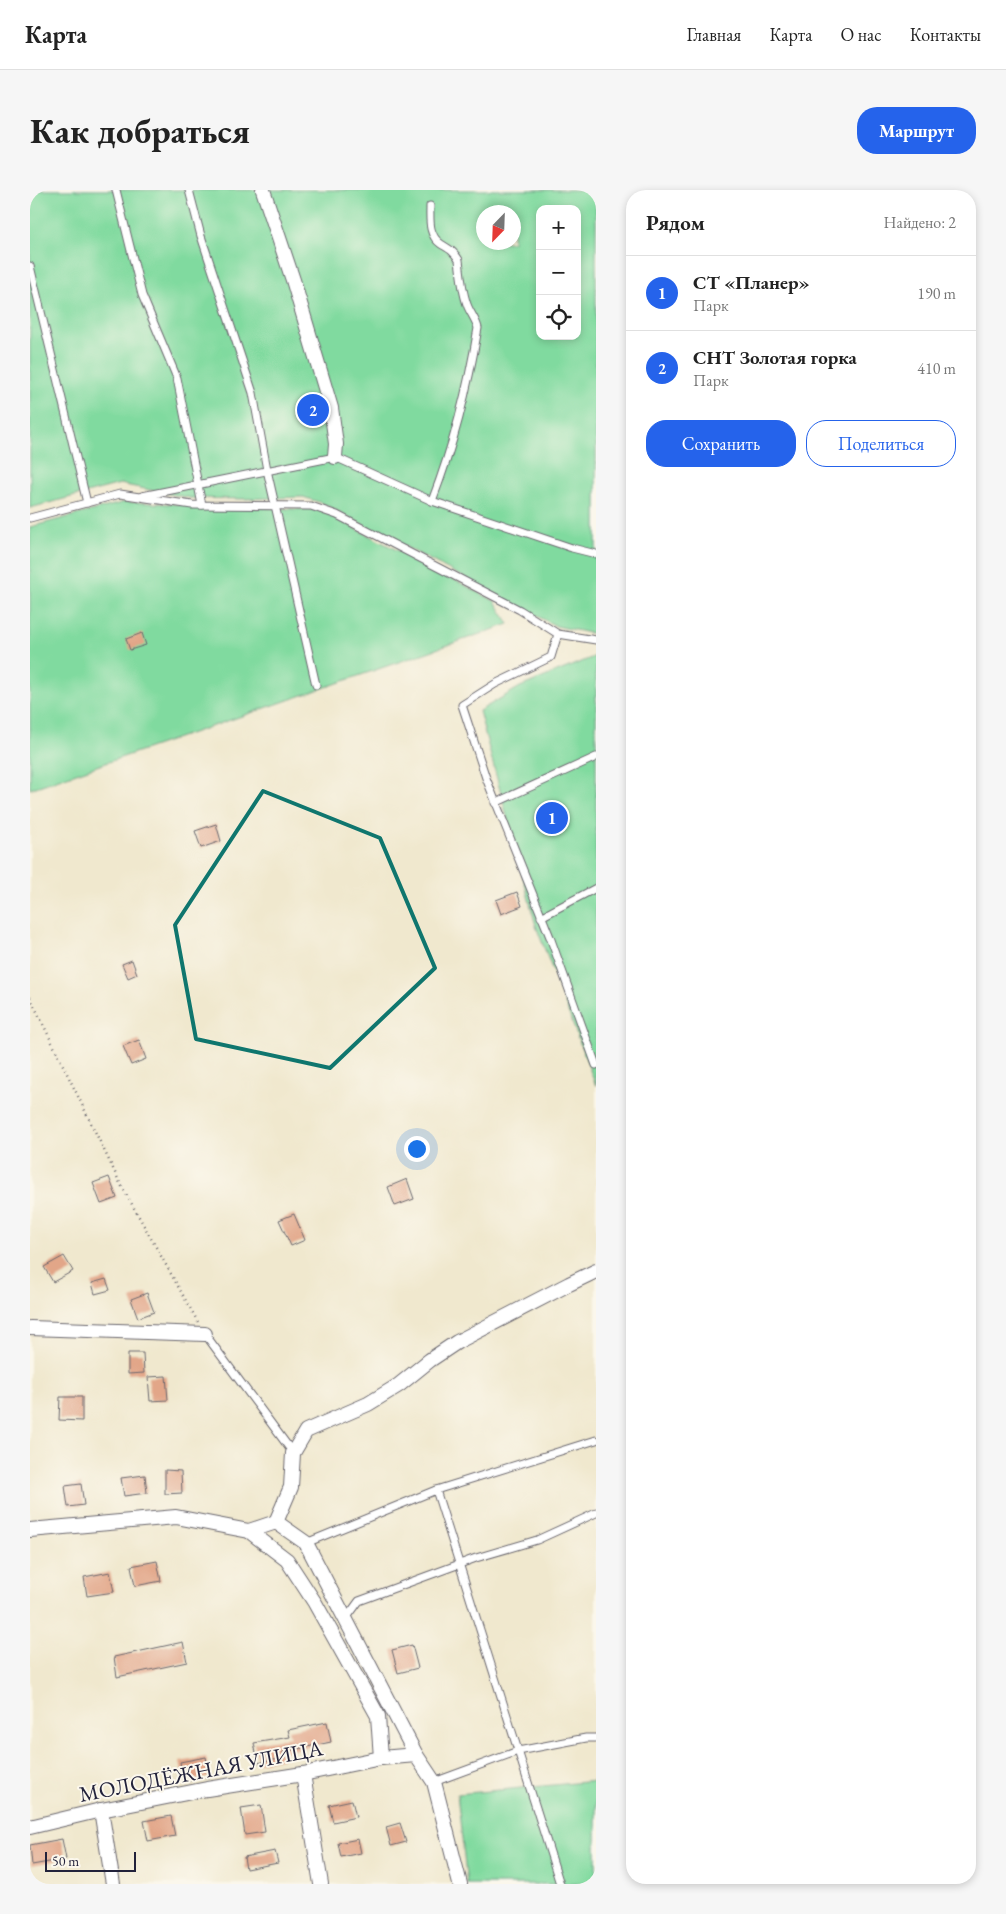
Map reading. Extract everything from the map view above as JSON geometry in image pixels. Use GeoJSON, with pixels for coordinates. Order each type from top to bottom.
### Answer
{"type":"FeatureCollection","features":[{"type":"Feature","properties":{"kind":"street"},"geometry":{"type":"LineString","coordinates":[[263,190],[293,280],[331,408],[336,444],[334,456]]}},
{"type":"Feature","properties":{"kind":"street"},"geometry":{"type":"LineString","coordinates":[[276,1522],[291,1487],[293,1453],[306,1431],[368,1404],[400,1385],[430,1360],[457,1342],[596,1271]]}},
{"type":"Feature","properties":{"kind":"street"},"geometry":{"type":"LineString","coordinates":[[30,1328],[205,1334]]}},
{"type":"Feature","properties":{"kind":"street"},"geometry":{"type":"LineString","coordinates":[[30,1530],[176,1517],[249,1530],[276,1522]]}},
{"type":"Feature","properties":{"kind":"street"},"geometry":{"type":"LineString","coordinates":[[276,1522],[306,1543],[344,1620],[416,1755],[434,1782],[460,1884]]}},
{"type":"Feature","properties":{"kind":"street"},"geometry":{"type":"LineString","coordinates":[[249,1530],[287,1560],[315,1603],[378,1716],[381,1758]]}},
{"type":"Feature","properties":{"kind":"street","name":"МОЛОДЁЖНАЯ УЛИЦА"},"geometry":{"type":"LineString","coordinates":[[30,1827],[101,1810],[208,1789],[304,1774],[381,1758],[416,1755]]}},
{"type":"Feature","properties":{"kind":"street"},"geometry":{"type":"LineString","coordinates":[[304,1774],[321,1884]]}},
{"type":"Feature","properties":{"kind":"street"},"geometry":{"type":"LineString","coordinates":[[101,1810],[113,1884]]}},
{"type":"Feature","properties":{"kind":"lane"},"geometry":{"type":"LineString","coordinates":[[116,190],[142,295],[177,378],[202,506]]}},
{"type":"Feature","properties":{"kind":"lane"},"geometry":{"type":"LineString","coordinates":[[188,190],[200,236],[254,393],[267,470],[316,684]]}},
{"type":"Feature","properties":{"kind":"lane"},"geometry":{"type":"LineString","coordinates":[[430,206],[432,232],[438,242],[452,250],[459,260],[466,301],[468,308],[475,317],[478,328],[462,410],[448,458],[432,501]]}},
{"type":"Feature","properties":{"kind":"lane"},"geometry":{"type":"LineString","coordinates":[[30,266],[87,503]]}},
{"type":"Feature","properties":{"kind":"lane"},"geometry":{"type":"LineString","coordinates":[[137,497],[334,456],[432,501],[572,548],[596,554]]}},
{"type":"Feature","properties":{"kind":"lane"},"geometry":{"type":"LineString","coordinates":[[30,518],[120,494],[202,506],[311,506],[338,515],[520,610],[558,634],[596,640]]}},
{"type":"Feature","properties":{"kind":"lane"},"geometry":{"type":"LineString","coordinates":[[558,634],[551,657],[494,684],[462,706],[496,803],[596,1065]]}},
{"type":"Feature","properties":{"kind":"lane"},"geometry":{"type":"LineString","coordinates":[[496,803],[596,757]]}},
{"type":"Feature","properties":{"kind":"lane"},"geometry":{"type":"LineString","coordinates":[[541,917],[596,888]]}},
{"type":"Feature","properties":{"kind":"lane"},"geometry":{"type":"LineString","coordinates":[[205,1334],[293,1453]]}},
{"type":"Feature","properties":{"kind":"lane"},"geometry":{"type":"LineString","coordinates":[[306,1543],[436,1490],[596,1440]]}},
{"type":"Feature","properties":{"kind":"lane"},"geometry":{"type":"LineString","coordinates":[[436,1490],[560,1884]]}},
{"type":"Feature","properties":{"kind":"lane"},"geometry":{"type":"LineString","coordinates":[[344,1620],[359,1601],[459,1565],[537,1540],[596,1512]]}},
{"type":"Feature","properties":{"kind":"lane"},"geometry":{"type":"LineString","coordinates":[[434,1782],[518,1751],[586,1738],[596,1738]]}},
{"type":"Feature","properties":{"kind":"path"},"geometry":{"type":"LineString","coordinates":[[30,997],[120,1182],[205,1334]]}},
{"type":"Feature","properties":{"kind":"highlighted area"},"geometry":{"type":"Polygon","coordinates":[[[263,791],[380,838],[435,968],[330,1068],[196,1039],[175,925],[263,791]]]}},
{"type":"Feature","properties":{"kind":"green space"},"geometry":{"type":"Polygon","coordinates":[[[30,190],[596,190],[596,633],[556,626],[322,503],[303,497],[190,498],[120,484],[30,508],[30,190]]]}},
{"type":"Feature","properties":{"kind":"green space"},"geometry":{"type":"Polygon","coordinates":[[[125,502],[320,510],[495,601],[509,624],[30,789],[30,527],[125,502]]]}},
{"type":"Feature","properties":{"kind":"green space"},"geometry":{"type":"Polygon","coordinates":[[[596,656],[596,1086],[536,926],[479,711],[520,687],[596,656]]]}},
{"type":"Feature","properties":{"kind":"green space"},"geometry":{"type":"Polygon","coordinates":[[[596,1781],[596,1884],[467,1884],[457,1794],[596,1781]]]}},
{"type":"Feature","properties":{"kind":"building"},"geometry":{"type":"Polygon","coordinates":[[[142,633],[146,645],[130,650],[126,639],[142,633]]]}},
{"type":"Feature","properties":{"kind":"building"},"geometry":{"type":"Polygon","coordinates":[[[216,824],[221,841],[201,848],[195,831],[216,824]]]}},
{"type":"Feature","properties":{"kind":"building"},"geometry":{"type":"Polygon","coordinates":[[[517,892],[522,906],[501,914],[496,900],[517,892]]]}},
{"type":"Feature","properties":{"kind":"building"},"geometry":{"type":"Polygon","coordinates":[[[132,960],[137,974],[128,978],[122,964],[132,960]]]}},
{"type":"Feature","properties":{"kind":"building"},"geometry":{"type":"Polygon","coordinates":[[[139,1040],[146,1059],[131,1065],[123,1046],[139,1040]]]}},
{"type":"Feature","properties":{"kind":"building"},"geometry":{"type":"Polygon","coordinates":[[[109,1177],[117,1198],[101,1204],[93,1183],[109,1177]]]}},
{"type":"Feature","properties":{"kind":"building"},"geometry":{"type":"Polygon","coordinates":[[[407,1179],[414,1199],[395,1206],[388,1187],[407,1179]]]}},
{"type":"Feature","properties":{"kind":"building"},"geometry":{"type":"Polygon","coordinates":[[[294,1214],[305,1240],[291,1246],[279,1220],[294,1214]]]}},
{"type":"Feature","properties":{"kind":"building"},"geometry":{"type":"Polygon","coordinates":[[[64,1256],[73,1271],[53,1282],[44,1267],[64,1256]]]}},
{"type":"Feature","properties":{"kind":"building"},"geometry":{"type":"Polygon","coordinates":[[[106,1279],[110,1290],[95,1294],[92,1283],[106,1279]]]}},
{"type":"Feature","properties":{"kind":"building"},"geometry":{"type":"Polygon","coordinates":[[[147,1293],[154,1312],[138,1318],[131,1299],[147,1293]]]}},
{"type":"Feature","properties":{"kind":"building"},"geometry":{"type":"Polygon","coordinates":[[[128,1353],[143,1353],[144,1373],[128,1374],[128,1353]]]}},
{"type":"Feature","properties":{"kind":"building"},"geometry":{"type":"Polygon","coordinates":[[[166,1376],[168,1400],[150,1401],[148,1377],[166,1376]]]}},
{"type":"Feature","properties":{"kind":"building"},"geometry":{"type":"Polygon","coordinates":[[[60,1397],[82,1397],[82,1421],[59,1420],[60,1397]]]}},
{"type":"Feature","properties":{"kind":"building"},"geometry":{"type":"Polygon","coordinates":[[[165,1470],[181,1471],[182,1493],[165,1494],[165,1470]]]}},
{"type":"Feature","properties":{"kind":"building"},"geometry":{"type":"Polygon","coordinates":[[[145,1475],[147,1493],[124,1496],[121,1478],[145,1475]]]}},
{"type":"Feature","properties":{"kind":"building"},"geometry":{"type":"Polygon","coordinates":[[[81,1484],[84,1505],[68,1507],[65,1486],[81,1484]]]}},
{"type":"Feature","properties":{"kind":"building"},"geometry":{"type":"Polygon","coordinates":[[[157,1561],[161,1581],[135,1586],[131,1566],[157,1561]]]}},
{"type":"Feature","properties":{"kind":"building"},"geometry":{"type":"Polygon","coordinates":[[[110,1572],[114,1592],[87,1596],[84,1577],[110,1572]]]}},
{"type":"Feature","properties":{"kind":"building"},"geometry":{"type":"Polygon","coordinates":[[[183,1642],[187,1662],[117,1677],[114,1657],[183,1642]]]}},
{"type":"Feature","properties":{"kind":"building"},"geometry":{"type":"Polygon","coordinates":[[[412,1645],[418,1668],[398,1673],[392,1650],[412,1645]]]}},
{"type":"Feature","properties":{"kind":"building"},"geometry":{"type":"Polygon","coordinates":[[[327,1722],[331,1742],[283,1752],[284,1758],[258,1763],[254,1743],[290,1737],[288,1730],[327,1722]]]}},
{"type":"Feature","properties":{"kind":"building"},"geometry":{"type":"Polygon","coordinates":[[[206,1757],[210,1777],[184,1782],[180,1762],[206,1757]]]}},
{"type":"Feature","properties":{"kind":"building"},"geometry":{"type":"Polygon","coordinates":[[[352,1800],[356,1817],[333,1822],[329,1805],[352,1800]]]}},
{"type":"Feature","properties":{"kind":"building"},"geometry":{"type":"Polygon","coordinates":[[[261,1805],[265,1832],[245,1835],[241,1808],[261,1805]]]}},
{"type":"Feature","properties":{"kind":"building"},"geometry":{"type":"Polygon","coordinates":[[[171,1816],[175,1836],[148,1841],[144,1821],[171,1816]]]}},
{"type":"Feature","properties":{"kind":"building"},"geometry":{"type":"Polygon","coordinates":[[[400,1823],[406,1842],[391,1846],[386,1827],[400,1823]]]}},
{"type":"Feature","properties":{"kind":"building"},"geometry":{"type":"Polygon","coordinates":[[[62,1839],[66,1859],[32,1865],[30,1845],[62,1839]]]}},
{"type":"Feature","properties":{"kind":"building"},"geometry":{"type":"Polygon","coordinates":[[[358,1839],[361,1853],[341,1857],[338,1843],[358,1839]]]}},
{"type":"Feature","properties":{"kind":"building"},"geometry":{"type":"Polygon","coordinates":[[[275,1851],[278,1863],[246,1869],[244,1857],[275,1851]]]}},
{"type":"Feature","properties":{"kind":"place","name":"СНТ Золотая горка"},"geometry":{"type":"Point","coordinates":[313,410]}},
{"type":"Feature","properties":{"kind":"place","name":"СТ «Планер»"},"geometry":{"type":"Point","coordinates":[552,818]}}]}
